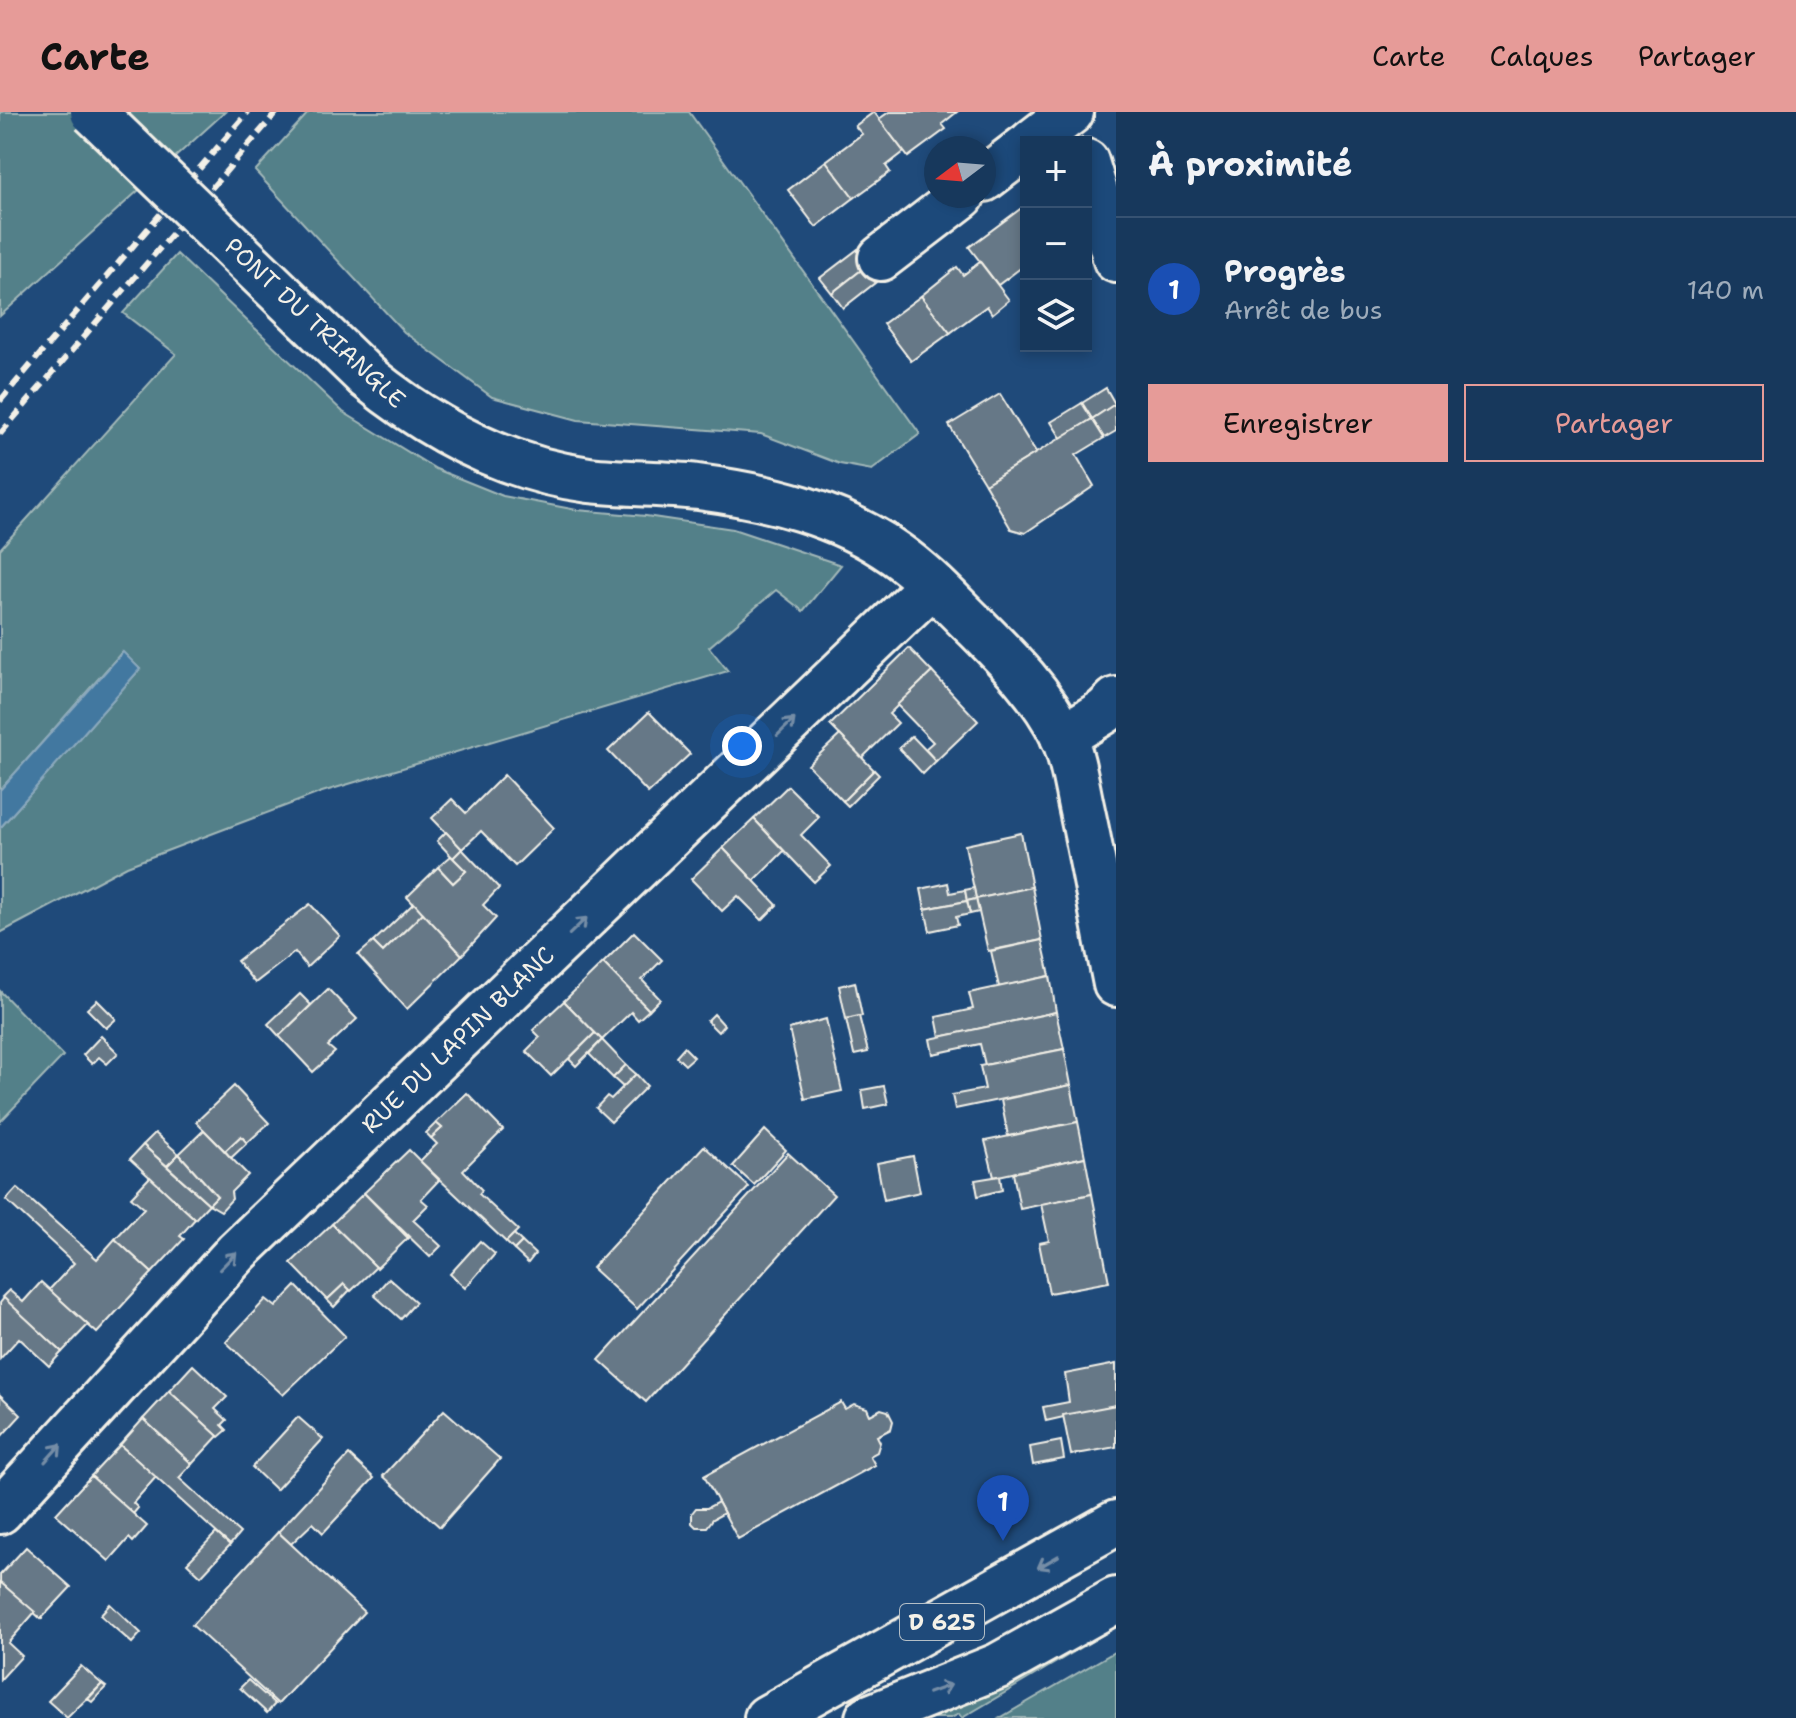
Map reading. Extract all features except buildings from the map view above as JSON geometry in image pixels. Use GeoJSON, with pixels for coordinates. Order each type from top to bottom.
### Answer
{"type":"FeatureCollection","features":[{"type":"Feature","properties":{"kind":"street","name":"PONT DU TRIANGLE"},"geometry":{"type":"LineString","coordinates":[[93,112],[367,377],[411,411],[463,441],[511,461],[586,479],[682,485],[773,500],[865,535],[896,554],[1005,656],[1043,702],[1063,737],[1102,829],[1116,984]]}},
{"type":"Feature","properties":{"kind":"street"},"geometry":{"type":"LineString","coordinates":[[1040,136],[1073,112],[1079,136]]}},
{"type":"Feature","properties":{"kind":"street"},"geometry":{"type":"LineString","coordinates":[[996,170],[1020,152]]}},
{"type":"Feature","properties":{"kind":"street"},"geometry":{"type":"LineString","coordinates":[[1092,182],[1116,260]]}},
{"type":"Feature","properties":{"kind":"street"},"geometry":{"type":"LineString","coordinates":[[881,258],[946,208]]}},
{"type":"Feature","properties":{"kind":"street","name":"RUE DU LAPIN BLANC"},"geometry":{"type":"LineString","coordinates":[[0,1511],[237,1252],[932,585]]}},
{"type":"Feature","properties":{"kind":"street"},"geometry":{"type":"LineString","coordinates":[[1063,737],[1105,711],[1116,700]]}},
{"type":"Feature","properties":{"kind":"street","name":"D 625"},"geometry":{"type":"LineString","coordinates":[[767,1718],[1116,1523]]}},
{"type":"Feature","properties":{"kind":"street","name":"D 625"},"geometry":{"type":"LineString","coordinates":[[868,1718],[998,1666],[1116,1600]]}},
{"type":"Feature","properties":{"kind":"green space"},"geometry":{"type":"Polygon","coordinates":[[[0,112],[225,112],[0,316],[0,112]]]}},
{"type":"Feature","properties":{"kind":"green space"},"geometry":{"type":"Polygon","coordinates":[[[309,112],[689,112],[920,434],[872,470],[840,464],[761,434],[578,420],[492,397],[404,332],[255,171],[309,112]]]}},
{"type":"Feature","properties":{"kind":"green space"},"geometry":{"type":"Polygon","coordinates":[[[177,254],[343,412],[436,469],[503,496],[577,510],[733,529],[841,565],[803,611],[776,590],[709,647],[728,671],[322,792],[127,866],[0,933],[0,828],[140,669],[122,652],[0,790],[0,549],[176,354],[123,313],[177,254]]]}},
{"type":"Feature","properties":{"kind":"green space"},"geometry":{"type":"Polygon","coordinates":[[[0,991],[63,1056],[0,1122],[0,991]]]}},
{"type":"Feature","properties":{"kind":"green space"},"geometry":{"type":"Polygon","coordinates":[[[1116,1623],[1116,1627],[962,1718],[959,1714],[951,1718],[921,1718],[1116,1623]]]}},
{"type":"Feature","properties":{"kind":"green space"},"geometry":{"type":"Polygon","coordinates":[[[1116,1651],[1116,1718],[1000,1718],[1116,1651]]]}},
{"type":"Feature","properties":{"kind":"water"},"geometry":{"type":"Polygon","coordinates":[[[123,652],[140,669],[0,828],[0,790],[123,652]]]}},
{"type":"Feature","properties":{"kind":"railway"},"geometry":{"type":"LineString","coordinates":[[0,401],[248,112]]}},
{"type":"Feature","properties":{"kind":"railway"},"geometry":{"type":"LineString","coordinates":[[0,434],[277,112]]}},
{"type":"Feature","properties":{"kind":"place","name":"Progrès"},"geometry":{"type":"Point","coordinates":[1003,1541]}}]}
